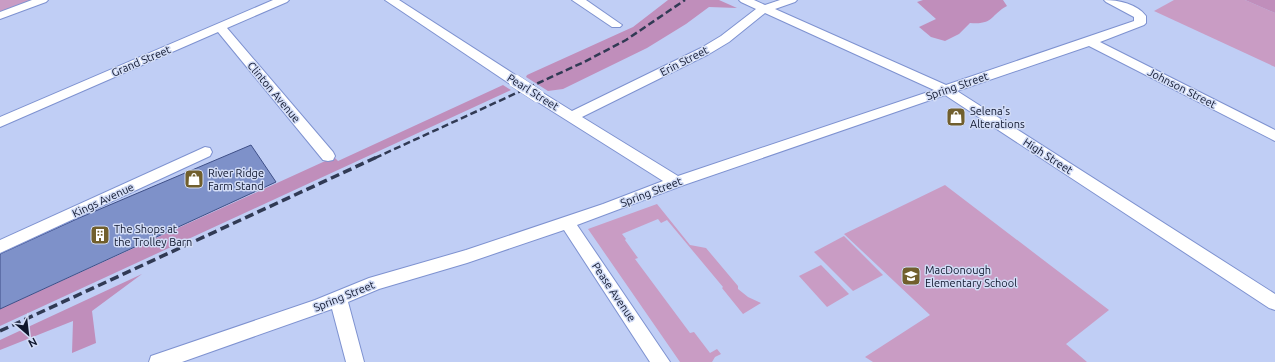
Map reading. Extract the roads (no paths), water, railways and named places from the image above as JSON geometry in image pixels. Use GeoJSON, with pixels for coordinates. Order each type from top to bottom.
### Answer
{"type":"FeatureCollection","features":[{"type":"Feature","properties":{"kind":"street"},"geometry":{"type":"LineString","coordinates":[[0,16],[42,0]]}},
{"type":"Feature","properties":{"kind":"street","name":"Grand Street"},"geometry":{"type":"LineString","coordinates":[[0,122],[283,0]]}},
{"type":"Feature","properties":{"kind":"street","name":"Pearl Street"},"geometry":{"type":"LineString","coordinates":[[391,0],[538,96],[573,116],[676,182]]}},
{"type":"Feature","properties":{"kind":"street"},"geometry":{"type":"LineString","coordinates":[[578,0],[616,25]]}},
{"type":"Feature","properties":{"kind":"street","name":"High Street"},"geometry":{"type":"LineString","coordinates":[[745,0],[946,90],[1275,304]]}},
{"type":"Feature","properties":{"kind":"street","name":"Erin Street"},"geometry":{"type":"LineString","coordinates":[[573,116],[705,52],[725,39],[764,8],[791,0]]}},
{"type":"Feature","properties":{"kind":"street","name":"Spring Street"},"geometry":{"type":"LineString","coordinates":[[158,362],[314,308],[388,279],[467,256],[567,222],[676,182],[1140,23],[1141,19],[1136,13],[1110,0]]}},
{"type":"Feature","properties":{"kind":"street","name":"Clinton Avenue"},"geometry":{"type":"LineString","coordinates":[[220,27],[328,156]]}},
{"type":"Feature","properties":{"kind":"street","name":"Johnson Street"},"geometry":{"type":"LineString","coordinates":[[1088,41],[1275,136]]}},
{"type":"Feature","properties":{"kind":"street","name":"Kings Avenue"},"geometry":{"type":"LineString","coordinates":[[0,247],[205,152]]}},
{"type":"Feature","properties":{"kind":"street","name":"Pease Avenue"},"geometry":{"type":"LineString","coordinates":[[567,222],[661,362]]}},
{"type":"Feature","properties":{"kind":"street"},"geometry":{"type":"LineString","coordinates":[[338,298],[355,362]]}},
{"type":"Feature","properties":{"kind":"railway"},"geometry":{"type":"LineString","coordinates":[[375,158],[584,62],[626,40],[685,0]]}},
{"type":"Feature","properties":{"kind":"railway"},"geometry":{"type":"LineString","coordinates":[[0,331],[377,157]]}},
{"type":"Feature","properties":{"kind":"place","name":"Selena's Alterations"},"geometry":{"type":"Point","coordinates":[956,117]}},
{"type":"Feature","properties":{"kind":"place","name":"River Ridge Farm Stand"},"geometry":{"type":"Point","coordinates":[194,179]}},
{"type":"Feature","properties":{"kind":"place","name":"The Shops at the Trolley Barn"},"geometry":{"type":"Point","coordinates":[100,235]}},
{"type":"Feature","properties":{"kind":"place","name":"MacDonough Elementary School"},"geometry":{"type":"Point","coordinates":[911,276]}}]}
